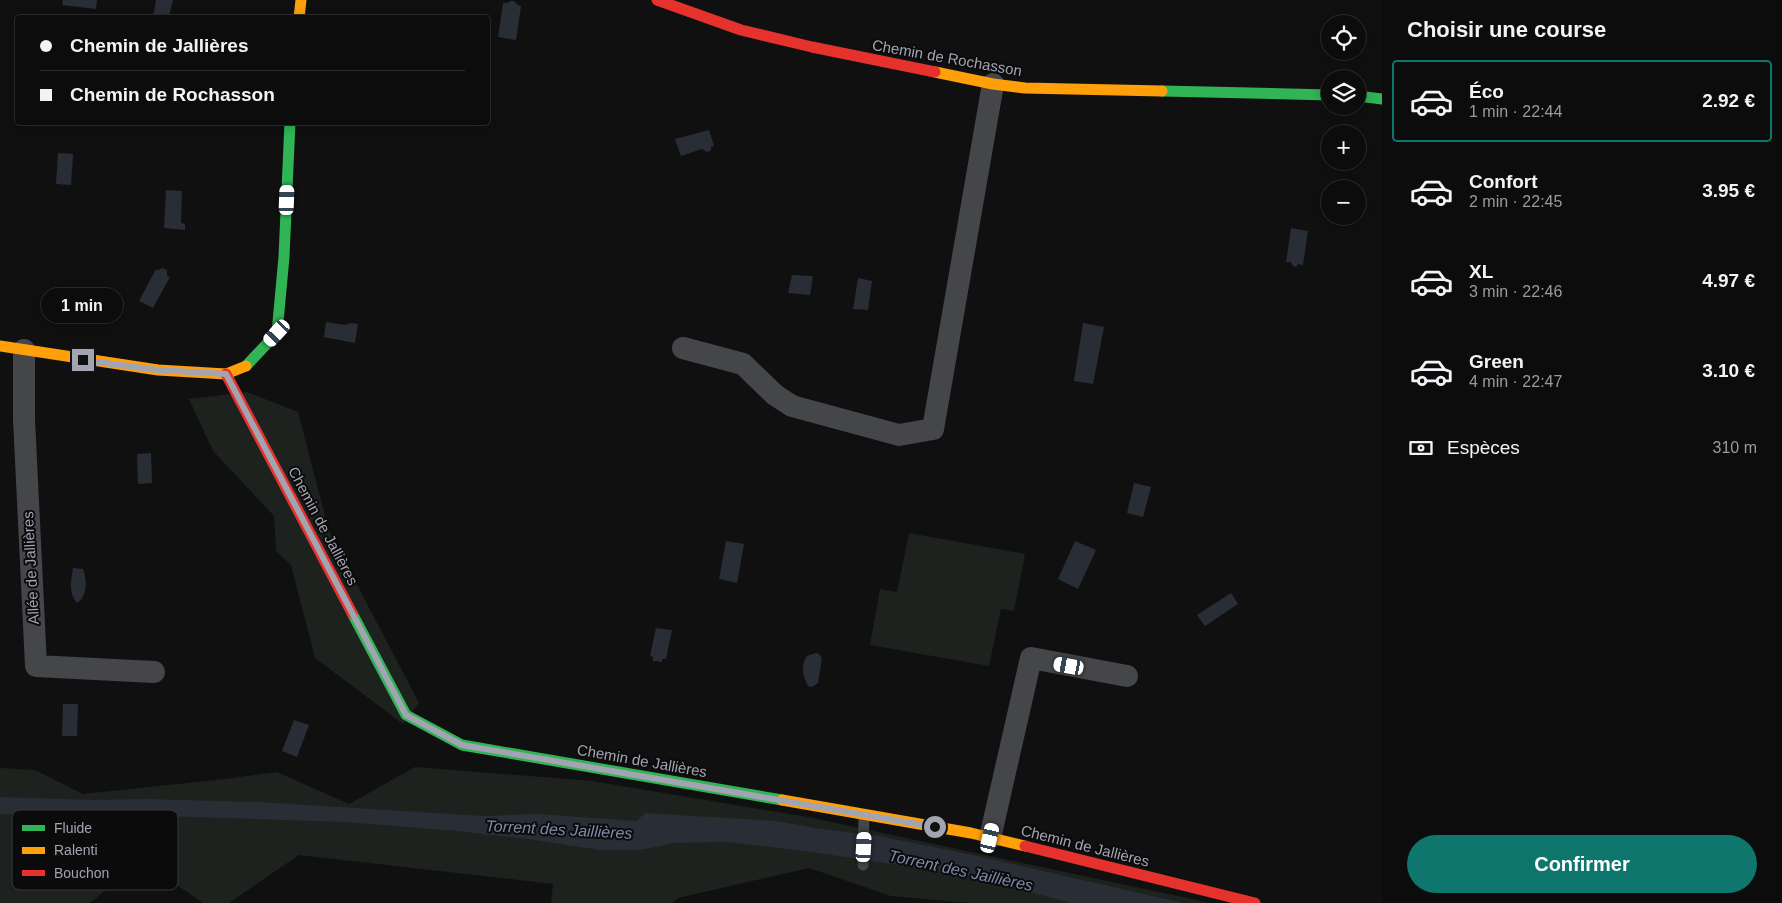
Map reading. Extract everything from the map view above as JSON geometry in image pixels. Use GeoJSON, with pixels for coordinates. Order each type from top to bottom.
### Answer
{"type":"FeatureCollection","features":[{"type":"Feature","properties":{"kind":"street"},"geometry":{"type":"LineString","coordinates":[[299,15],[301,0]]}},
{"type":"Feature","properties":{"kind":"street","name":"Chemin de Rochasson"},"geometry":{"type":"LineString","coordinates":[[657,0],[740,30],[812,47],[993,84],[1026,88],[1321,95]]}},
{"type":"Feature","properties":{"kind":"street"},"geometry":{"type":"LineString","coordinates":[[683,348],[743,364],[775,395],[792,406],[899,435],[932,429],[993,84]]}},
{"type":"Feature","properties":{"kind":"street"},"geometry":{"type":"LineString","coordinates":[[1366,97],[1382,100]]}},
{"type":"Feature","properties":{"kind":"street"},"geometry":{"type":"LineString","coordinates":[[0,346],[158,370],[226,374],[245,367],[277,333],[284,258],[290,125]]}},
{"type":"Feature","properties":{"kind":"street","name":"Allée de Jallières"},"geometry":{"type":"LineString","coordinates":[[24,350],[24,419],[36,666],[154,672]]}},
{"type":"Feature","properties":{"kind":"street","name":"Chemin de Jallières"},"geometry":{"type":"LineString","coordinates":[[226,374],[406,715],[462,745],[990,838],[1255,903]]}},
{"type":"Feature","properties":{"kind":"street"},"geometry":{"type":"LineString","coordinates":[[990,838],[1030,658],[1127,676]]}},
{"type":"Feature","properties":{"kind":"lane"},"geometry":{"type":"LineString","coordinates":[[863,865],[864,815]]}},
{"type":"Feature","properties":{"kind":"shaded area"},"geometry":{"type":"Polygon","coordinates":[[[247,392],[298,412],[329,531],[419,703],[403,724],[315,658],[291,565],[276,551],[274,516],[213,451],[189,399],[247,392]]]}},
{"type":"Feature","properties":{"kind":"shaded area"},"geometry":{"type":"Polygon","coordinates":[[[909,533],[1025,554],[1014,611],[1001,609],[989,666],[870,645],[880,589],[897,592],[909,533]]]}},
{"type":"Feature","properties":{"kind":"shaded area"},"geometry":{"type":"Polygon","coordinates":[[[415,767],[592,781],[808,817],[1210,903],[969,903],[891,896],[809,868],[678,898],[672,903],[551,903],[553,884],[299,855],[229,903],[203,903],[178,886],[178,810],[12,810],[12,890],[106,890],[90,903],[0,903],[0,768],[35,770],[83,794],[277,772],[349,804],[415,767]]]}},
{"type":"Feature","properties":{"kind":"water"},"geometry":{"type":"Polygon","coordinates":[[[63,0],[97,0],[96,9],[62,5],[63,0]]]}},
{"type":"Feature","properties":{"kind":"water"},"geometry":{"type":"Polygon","coordinates":[[[156,0],[173,0],[169,15],[153,15],[156,0]]]}},
{"type":"Feature","properties":{"kind":"water"},"geometry":{"type":"Polygon","coordinates":[[[514,1],[521,6],[516,40],[498,37],[503,3],[514,1]]]}},
{"type":"Feature","properties":{"kind":"water"},"geometry":{"type":"Polygon","coordinates":[[[709,130],[714,146],[711,147],[711,150],[707,152],[702,149],[681,156],[675,139],[709,130]]]}},
{"type":"Feature","properties":{"kind":"water"},"geometry":{"type":"Polygon","coordinates":[[[58,153],[73,154],[71,185],[56,184],[58,153]]]}},
{"type":"Feature","properties":{"kind":"water"},"geometry":{"type":"Polygon","coordinates":[[[166,190],[182,191],[181,223],[185,224],[185,230],[164,228],[166,190]]]}},
{"type":"Feature","properties":{"kind":"water"},"geometry":{"type":"Polygon","coordinates":[[[1291,228],[1308,231],[1303,265],[1298,264],[1296,267],[1291,262],[1286,262],[1291,228]]]}},
{"type":"Feature","properties":{"kind":"water"},"geometry":{"type":"Polygon","coordinates":[[[162,268],[167,270],[167,276],[170,277],[153,308],[139,301],[156,269],[162,268]]]}},
{"type":"Feature","properties":{"kind":"water"},"geometry":{"type":"Polygon","coordinates":[[[792,275],[813,276],[810,295],[788,293],[792,275]]]}},
{"type":"Feature","properties":{"kind":"water"},"geometry":{"type":"Polygon","coordinates":[[[858,278],[872,281],[868,310],[853,309],[858,278]]]}},
{"type":"Feature","properties":{"kind":"water"},"geometry":{"type":"Polygon","coordinates":[[[326,322],[345,325],[350,323],[358,324],[355,343],[324,337],[326,322]]]}},
{"type":"Feature","properties":{"kind":"water"},"geometry":{"type":"Polygon","coordinates":[[[1083,323],[1104,327],[1093,384],[1074,381],[1083,323]]]}},
{"type":"Feature","properties":{"kind":"water"},"geometry":{"type":"Polygon","coordinates":[[[151,453],[152,483],[138,484],[137,454],[151,453]]]}},
{"type":"Feature","properties":{"kind":"water"},"geometry":{"type":"Polygon","coordinates":[[[1134,483],[1151,487],[1143,517],[1127,513],[1134,483]]]}},
{"type":"Feature","properties":{"kind":"water"},"geometry":{"type":"Polygon","coordinates":[[[726,541],[744,544],[737,583],[719,579],[726,541]]]}},
{"type":"Feature","properties":{"kind":"water"},"geometry":{"type":"Polygon","coordinates":[[[1075,541],[1096,550],[1078,589],[1058,579],[1075,541]]]}},
{"type":"Feature","properties":{"kind":"water"},"geometry":{"type":"Polygon","coordinates":[[[73,568],[83,569],[85,578],[85,592],[77,603],[71,591],[73,568]]]}},
{"type":"Feature","properties":{"kind":"water"},"geometry":{"type":"Polygon","coordinates":[[[1231,593],[1238,604],[1205,626],[1197,615],[1231,593]]]}},
{"type":"Feature","properties":{"kind":"water"},"geometry":{"type":"Polygon","coordinates":[[[656,628],[672,630],[666,659],[662,659],[662,662],[653,661],[653,657],[650,656],[656,628]]]}},
{"type":"Feature","properties":{"kind":"water"},"geometry":{"type":"Polygon","coordinates":[[[816,653],[822,658],[818,683],[812,687],[806,683],[803,668],[807,656],[816,653]]]}},
{"type":"Feature","properties":{"kind":"water"},"geometry":{"type":"Polygon","coordinates":[[[63,704],[78,704],[77,736],[62,736],[63,704]]]}},
{"type":"Feature","properties":{"kind":"water"},"geometry":{"type":"Polygon","coordinates":[[[294,720],[309,725],[297,757],[282,751],[294,720]]]}},
{"type":"Feature","properties":{"kind":"water","name":"Torrent des Jaillières"},"geometry":{"type":"Polygon","coordinates":[[[0,797],[260,802],[484,816],[537,814],[637,821],[645,813],[776,821],[879,836],[982,857],[1183,903],[1072,903],[963,875],[812,852],[727,842],[674,843],[640,850],[599,850],[457,831],[344,822],[178,816],[178,810],[12,810],[12,814],[0,814],[0,797]]]}},
{"type":"Feature","properties":{"kind":"traffic: fast"},"geometry":{"type":"LineString","coordinates":[[1162,91],[1321,95]]}},
{"type":"Feature","properties":{"kind":"traffic: fast"},"geometry":{"type":"LineString","coordinates":[[1366,97],[1382,99]]}},
{"type":"Feature","properties":{"kind":"traffic: fast"},"geometry":{"type":"LineString","coordinates":[[246,366],[277,333],[284,257],[290,125]]}},
{"type":"Feature","properties":{"kind":"traffic: fast"},"geometry":{"type":"LineString","coordinates":[[352,613],[406,715],[462,745],[782,800]]}},
{"type":"Feature","properties":{"kind":"traffic: slow"},"geometry":{"type":"LineString","coordinates":[[299,15],[301,0]]}},
{"type":"Feature","properties":{"kind":"traffic: slow"},"geometry":{"type":"LineString","coordinates":[[935,72],[993,84],[1025,88],[1162,91]]}},
{"type":"Feature","properties":{"kind":"traffic: slow"},"geometry":{"type":"LineString","coordinates":[[0,346],[158,370],[226,374],[246,366]]}},
{"type":"Feature","properties":{"kind":"traffic: slow"},"geometry":{"type":"LineString","coordinates":[[782,800],[971,833],[1025,846]]}},
{"type":"Feature","properties":{"kind":"traffic: jam"},"geometry":{"type":"LineString","coordinates":[[657,0],[741,30],[812,47],[935,72]]}},
{"type":"Feature","properties":{"kind":"traffic: jam"},"geometry":{"type":"LineString","coordinates":[[226,374],[352,613]]}},
{"type":"Feature","properties":{"kind":"traffic: jam"},"geometry":{"type":"LineString","coordinates":[[1025,846],[1255,903]]}},
{"type":"Feature","properties":{"kind":"route"},"geometry":{"type":"LineString","coordinates":[[83,360],[158,370],[226,374],[406,715],[462,745],[935,827]]}}]}
